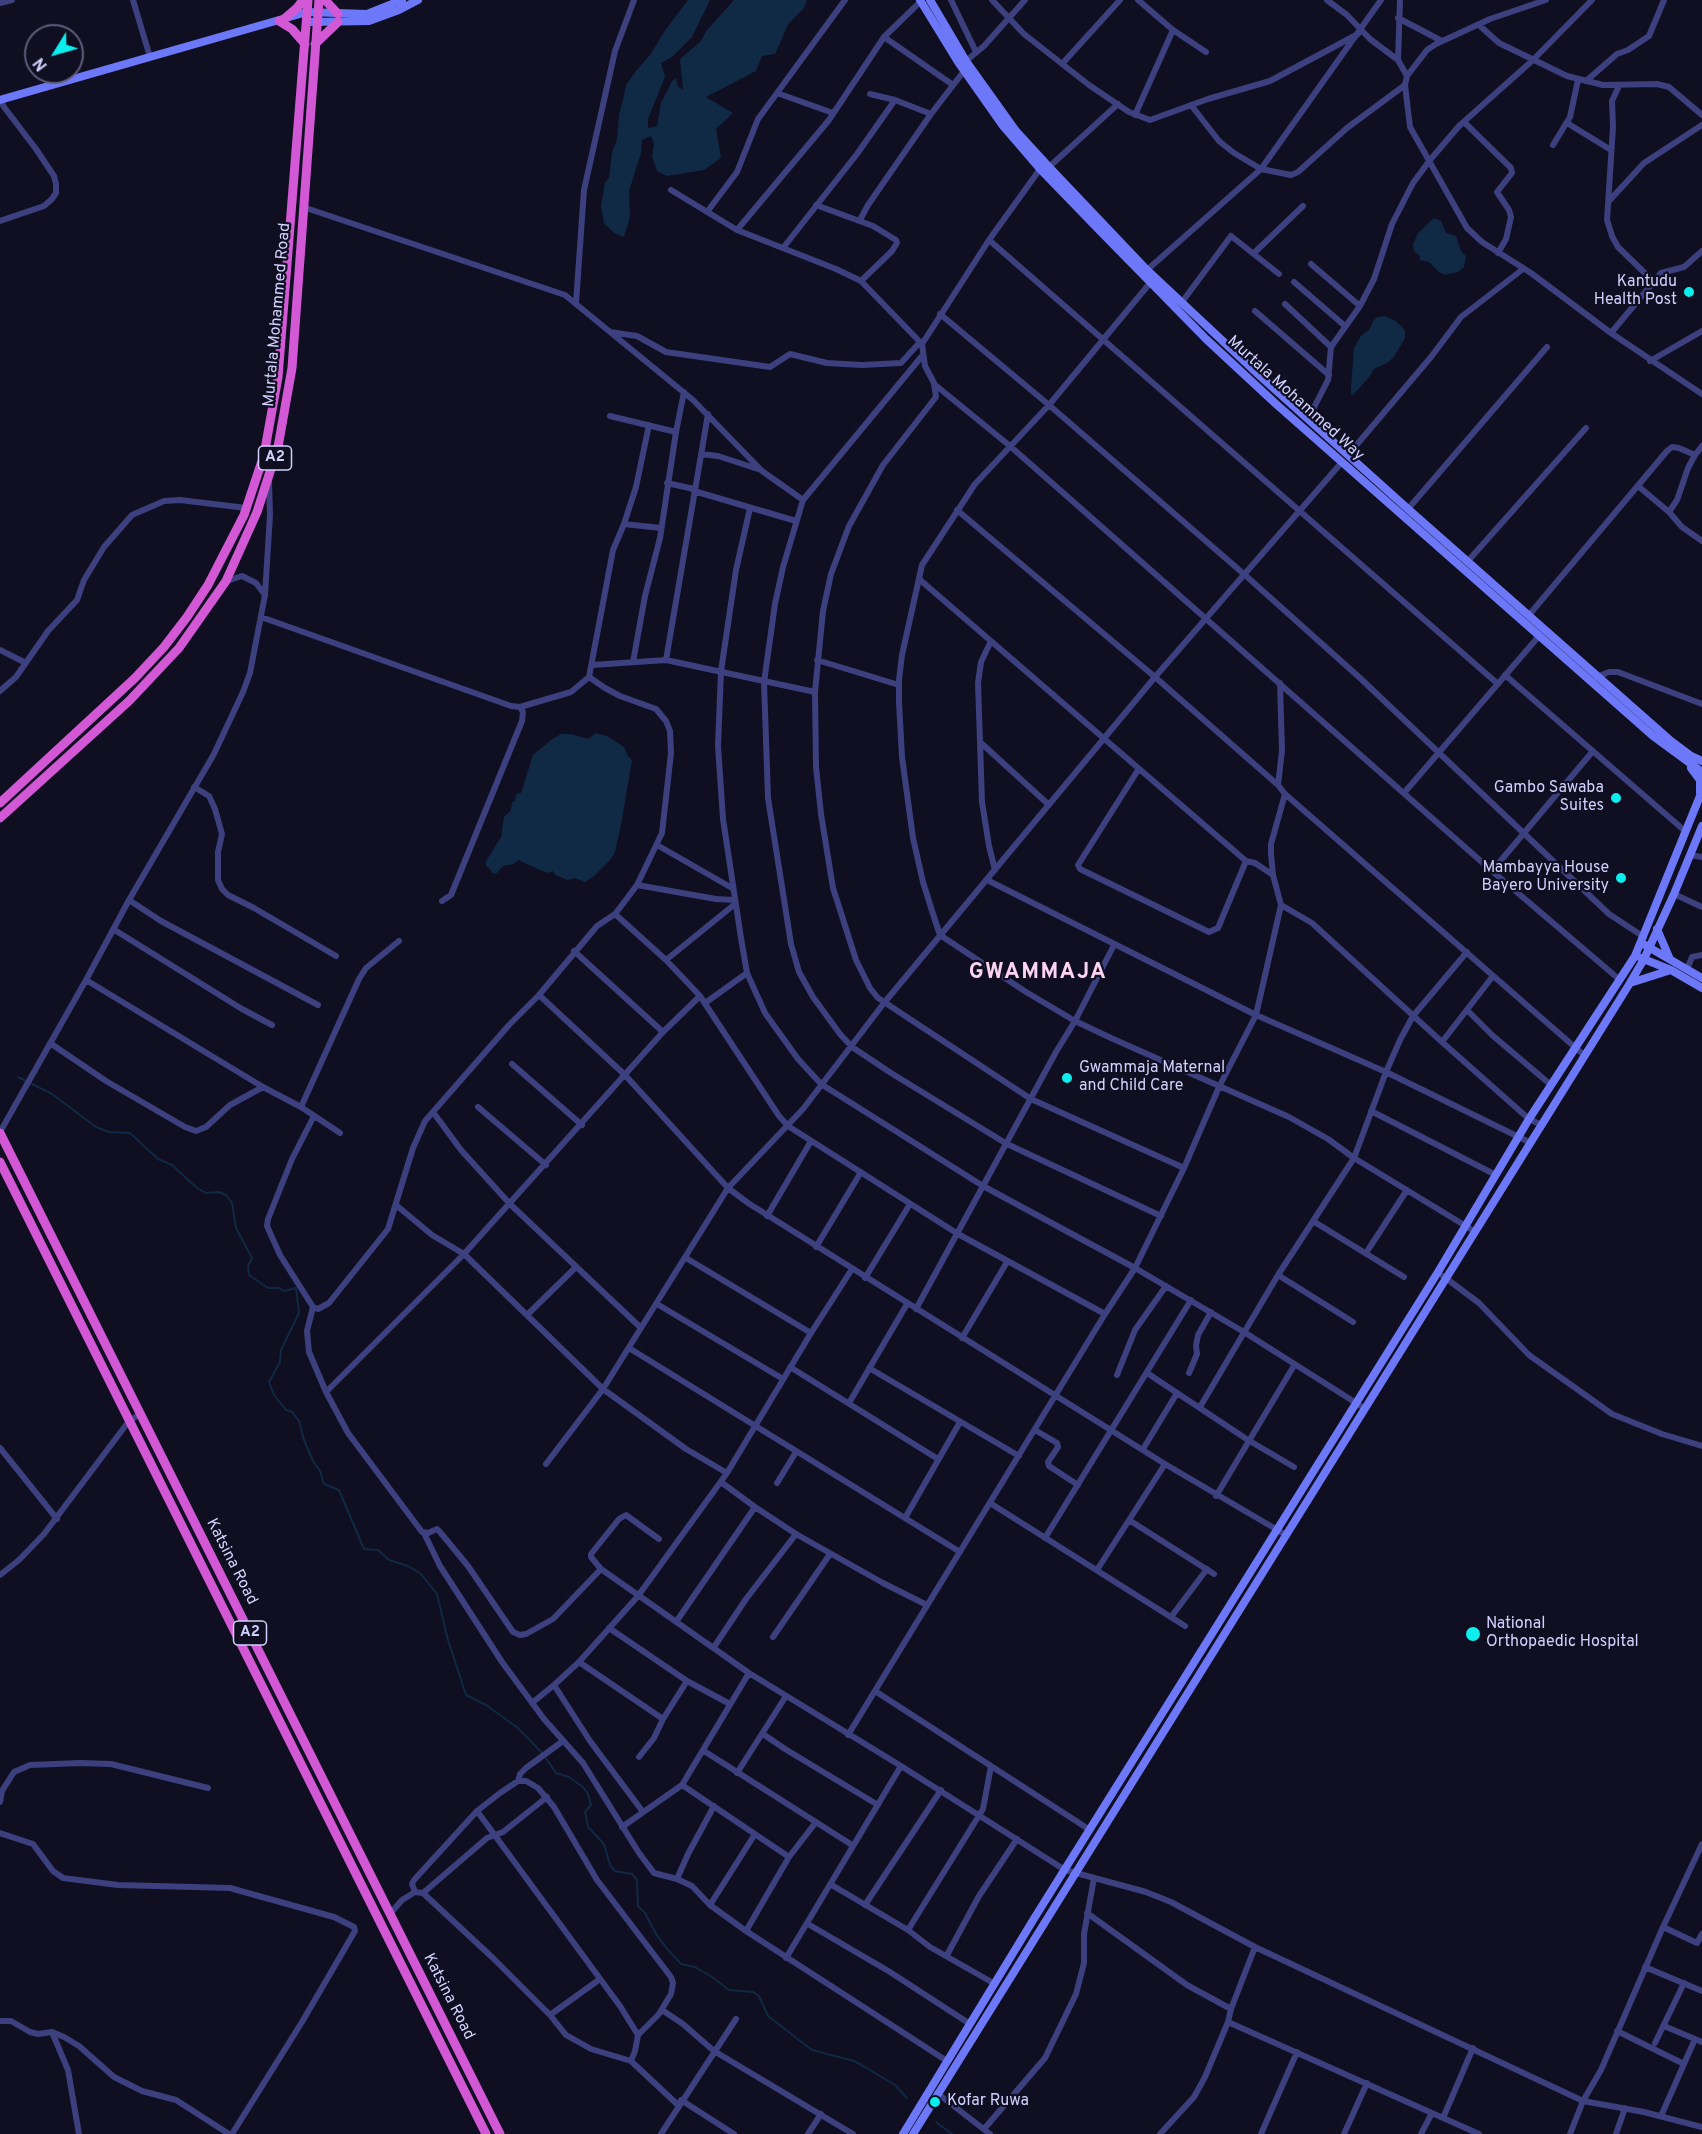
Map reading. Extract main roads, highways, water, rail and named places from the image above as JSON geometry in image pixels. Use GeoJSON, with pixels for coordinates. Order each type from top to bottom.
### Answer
{"type":"FeatureCollection","features":[{"type":"Feature","properties":{"kind":"highway"},"geometry":{"type":"LineString","coordinates":[[303,0],[297,8],[281,20],[310,44],[338,18],[325,0]]}},
{"type":"Feature","properties":{"kind":"highway","name":"Murtala Mohammed Road"},"geometry":{"type":"LineString","coordinates":[[0,818],[156,674],[200,620],[226,581],[257,512],[278,447],[292,368],[303,207],[310,44],[306,17],[308,0]]}},
{"type":"Feature","properties":{"kind":"highway","name":"Murtala Mohammed Road"},"geometry":{"type":"LineString","coordinates":[[0,803],[119,693],[164,647],[208,585],[246,508],[264,455],[278,377],[310,44],[319,0]]}},
{"type":"Feature","properties":{"kind":"highway","name":"Katsina Road"},"geometry":{"type":"LineString","coordinates":[[0,1132],[500,2134]]}},
{"type":"Feature","properties":{"kind":"highway","name":"Katsina Road"},"geometry":{"type":"LineString","coordinates":[[0,1162],[486,2134]]}},
{"type":"Feature","properties":{"kind":"main road"},"geometry":{"type":"LineString","coordinates":[[338,18],[367,14],[402,0]]}},
{"type":"Feature","properties":{"kind":"main road"},"geometry":{"type":"LineString","coordinates":[[0,99],[281,20],[306,17],[369,21],[418,0]]}},
{"type":"Feature","properties":{"kind":"main road","name":"Murtala Mohammed Way"},"geometry":{"type":"LineString","coordinates":[[920,0],[964,71],[1003,126],[1147,270],[1308,419],[1345,458],[1539,636],[1653,736],[1702,772]]}},
{"type":"Feature","properties":{"kind":"main road","name":"Murtala Mohammed Way"},"geometry":{"type":"LineString","coordinates":[[930,0],[966,61],[1044,168],[1150,283],[1241,372],[1408,509],[1671,741],[1702,761]]}},
{"type":"Feature","properties":{"kind":"main road"},"geometry":{"type":"LineString","coordinates":[[913,2134],[1070,1871],[1090,1830],[1356,1404],[1441,1275],[1474,1231],[1630,983],[1701,793],[1700,780],[1688,762]]}},
{"type":"Feature","properties":{"kind":"main road"},"geometry":{"type":"LineString","coordinates":[[1645,942],[1657,929],[1702,826]]}},
{"type":"Feature","properties":{"kind":"main road"},"geometry":{"type":"LineString","coordinates":[[1657,929],[1669,957]]}},
{"type":"Feature","properties":{"kind":"main road"},"geometry":{"type":"LineString","coordinates":[[1645,942],[1702,978]]}},
{"type":"Feature","properties":{"kind":"main road"},"geometry":{"type":"LineString","coordinates":[[1640,958],[1671,970],[1702,988]]}},
{"type":"Feature","properties":{"kind":"main road"},"geometry":{"type":"LineString","coordinates":[[903,2134],[995,1984],[1286,1535],[1364,1408],[1441,1275],[1465,1227],[1551,1085],[1620,980],[1640,958]]}},
{"type":"Feature","properties":{"kind":"main road"},"geometry":{"type":"LineString","coordinates":[[1630,983],[1671,970]]}},
{"type":"Feature","properties":{"kind":"main road"},"geometry":{"type":"LineString","coordinates":[[1504,1162],[1515,1168]]}},
{"type":"Feature","properties":{"kind":"water"},"geometry":{"type":"Polygon","coordinates":[[[688,0],[710,0],[692,37],[672,57],[661,63],[665,77],[648,119],[648,128],[657,126],[661,103],[672,81],[676,78],[678,86],[683,90],[680,59],[700,42],[707,30],[734,0],[807,0],[804,8],[789,23],[775,54],[762,56],[756,71],[706,97],[733,113],[716,129],[721,158],[704,170],[667,176],[657,171],[652,156],[654,144],[651,136],[642,140],[641,153],[629,191],[630,217],[624,237],[614,233],[604,223],[601,207],[605,182],[609,178],[612,152],[617,140],[619,114],[626,85],[688,0]]]}},
{"type":"Feature","properties":{"kind":"water"},"geometry":{"type":"Polygon","coordinates":[[[1434,218],[1441,221],[1446,233],[1456,236],[1461,251],[1466,256],[1464,267],[1458,272],[1445,275],[1429,262],[1420,260],[1420,256],[1414,251],[1413,244],[1418,233],[1434,218]]]}},
{"type":"Feature","properties":{"kind":"water"},"geometry":{"type":"Polygon","coordinates":[[[1385,316],[1402,327],[1405,331],[1405,338],[1394,357],[1374,369],[1353,395],[1351,388],[1354,348],[1361,336],[1369,330],[1373,321],[1377,317],[1385,316]]]}},
{"type":"Feature","properties":{"kind":"water"},"geometry":{"type":"Polygon","coordinates":[[[596,733],[607,736],[624,747],[632,760],[621,825],[615,852],[611,859],[585,882],[575,878],[568,880],[555,875],[553,871],[547,873],[518,860],[514,864],[503,866],[496,874],[492,873],[486,866],[486,861],[501,837],[504,817],[511,810],[516,794],[521,793],[533,755],[561,734],[571,734],[588,739],[596,733]]]}},
{"type":"Feature","properties":{"kind":"waterway"},"geometry":{"type":"LineString","coordinates":[[18,1077],[52,1094],[96,1127],[109,1132],[130,1133],[158,1159],[172,1165],[197,1188],[206,1193],[219,1192],[226,1195],[232,1203],[236,1228],[252,1258],[248,1266],[249,1275],[268,1288],[279,1288],[284,1291],[296,1288],[299,1313],[281,1350],[280,1362],[269,1382],[274,1395],[299,1421],[304,1440],[324,1484],[339,1490],[364,1549],[378,1550],[389,1560],[408,1566],[421,1574],[437,1594],[448,1640],[466,1695],[486,1705],[518,1728],[543,1754],[556,1773],[569,1777],[583,1787],[591,1805],[585,1812],[588,1827],[604,1844],[610,1865],[615,1871],[632,1874],[637,1880],[638,1906],[645,1913],[668,1950],[681,1964],[695,1967],[729,1990],[753,1992],[759,1996],[768,2016],[812,2050],[854,2061],[895,2085],[907,2098]]}},
{"type":"Feature","properties":{"kind":"waterway"},"geometry":{"type":"LineString","coordinates":[[936,2122],[952,2134]]}},
{"type":"Feature","properties":{"kind":"place","name":"Kantudu Health Post"},"geometry":{"type":"Point","coordinates":[1689,292]}},
{"type":"Feature","properties":{"kind":"place","name":"Gambo Sawaba Suites"},"geometry":{"type":"Point","coordinates":[1616,798]}},
{"type":"Feature","properties":{"kind":"place","name":"Mambayya House Bayero University"},"geometry":{"type":"Point","coordinates":[1621,878]}},
{"type":"Feature","properties":{"kind":"place","name":"Gwammaja Maternal and Child Care"},"geometry":{"type":"Point","coordinates":[1067,1078]}},
{"type":"Feature","properties":{"kind":"place","name":"National Orthopaedic Hospital"},"geometry":{"type":"Point","coordinates":[1473,1634]}},
{"type":"Feature","properties":{"kind":"place","name":"Kofar Ruwa"},"geometry":{"type":"Point","coordinates":[935,2102]}},
{"type":"Feature","properties":{"kind":"district","name":"GWAMMAJA"},"geometry":{"type":"Point","coordinates":[1038,974]}}]}
